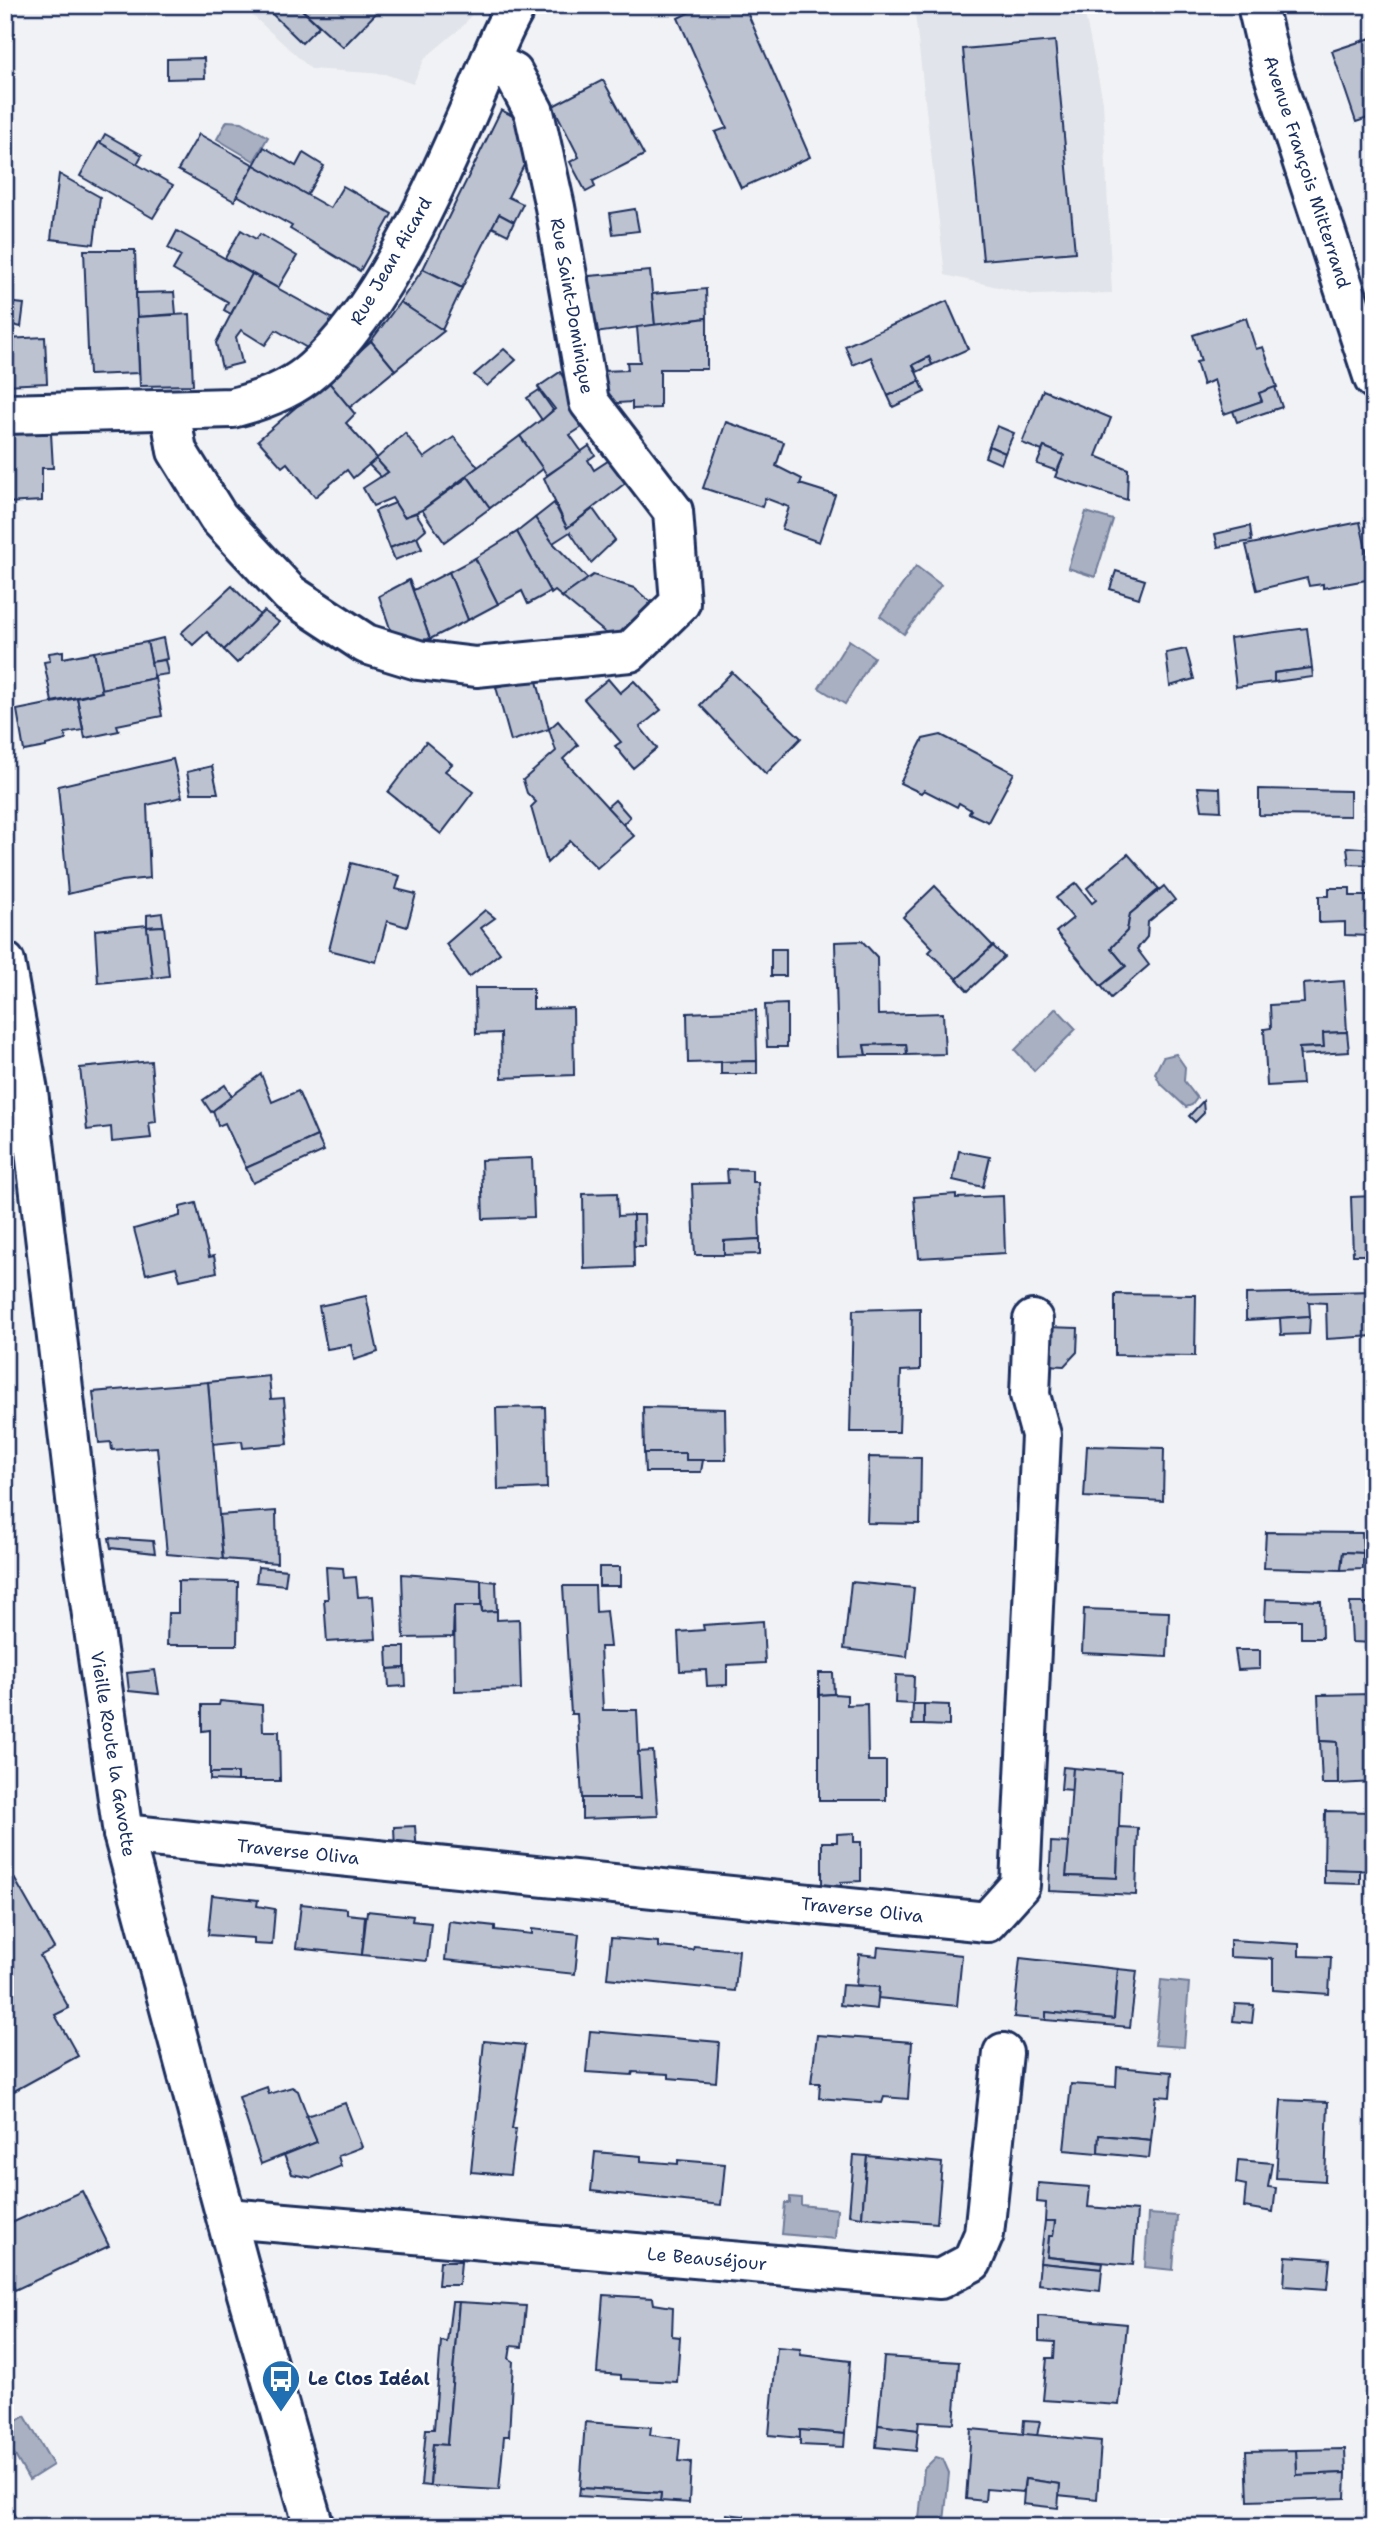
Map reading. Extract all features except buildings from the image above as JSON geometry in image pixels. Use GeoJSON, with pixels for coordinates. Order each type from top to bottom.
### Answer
{"type":"FeatureCollection","features":[{"type":"Feature","properties":{"kind":"street","name":"Rue Jean Aicard"},"geometry":{"type":"LineString","coordinates":[[5,414],[232,408],[260,401],[312,372],[355,327],[421,212],[517,5]]}},
{"type":"Feature","properties":{"kind":"street","name":"Avenue François Mitterrand"},"geometry":{"type":"LineString","coordinates":[[1257,5],[1272,69],[1374,379]]}},
{"type":"Feature","properties":{"kind":"street","name":"Rue Saint-Dominique"},"geometry":{"type":"LineString","coordinates":[[170,410],[177,451],[218,517],[290,594],[366,644],[418,660],[476,667],[630,652],[680,603],[673,510],[589,402],[555,207],[534,112],[513,73],[491,62]]}},
{"type":"Feature","properties":{"kind":"street","name":"Vieille Route la Gavotte"},"geometry":{"type":"LineString","coordinates":[[5,962],[28,1091],[78,1516],[124,1833],[227,2218],[314,2527]]}},
{"type":"Feature","properties":{"kind":"street","name":"Traverse Oliva"},"geometry":{"type":"LineString","coordinates":[[124,1833],[987,1922],[1020,1885],[1041,1435],[1030,1395],[1033,1320]]}},
{"type":"Feature","properties":{"kind":"street","name":"Le Beauséjour"},"geometry":{"type":"LineString","coordinates":[[227,2218],[940,2279],[972,2262],[984,2234],[1003,2053]]}},
{"type":"Feature","properties":{"kind":"shaded area"},"geometry":{"type":"Polygon","coordinates":[[[241,5],[478,5],[464,25],[425,58],[413,84],[385,74],[311,69],[241,5]]]}},
{"type":"Feature","properties":{"kind":"shaded area"},"geometry":{"type":"Polygon","coordinates":[[[914,5],[1083,5],[1103,101],[1112,293],[1033,295],[945,275],[914,5]]]}},
{"type":"Feature","properties":{"kind":"water"},"geometry":{"type":"Polygon","coordinates":[[[227,121],[242,122],[268,137],[254,161],[217,139],[227,121]]]}},
{"type":"Feature","properties":{"kind":"water"},"geometry":{"type":"Polygon","coordinates":[[[1086,512],[1113,520],[1095,577],[1068,568],[1086,512]]]}},
{"type":"Feature","properties":{"kind":"water"},"geometry":{"type":"Polygon","coordinates":[[[916,566],[941,585],[904,634],[880,616],[916,566]]]}},
{"type":"Feature","properties":{"kind":"water"},"geometry":{"type":"Polygon","coordinates":[[[849,640],[874,657],[845,704],[819,688],[849,640]]]}},
{"type":"Feature","properties":{"kind":"water"},"geometry":{"type":"Polygon","coordinates":[[[1056,1008],[1076,1029],[1034,1071],[1015,1050],[1056,1008]]]}},
{"type":"Feature","properties":{"kind":"water"},"geometry":{"type":"Polygon","coordinates":[[[1176,1054],[1185,1067],[1184,1081],[1197,1098],[1192,1105],[1186,1107],[1160,1083],[1155,1073],[1163,1057],[1176,1054]]]}},
{"type":"Feature","properties":{"kind":"water"},"geometry":{"type":"Polygon","coordinates":[[[1161,1980],[1189,1983],[1184,2047],[1155,2045],[1161,1980]]]}},
{"type":"Feature","properties":{"kind":"water"},"geometry":{"type":"Polygon","coordinates":[[[790,2197],[801,2198],[801,2205],[837,2209],[835,2239],[782,2234],[785,2203],[790,2203],[790,2197]]]}},
{"type":"Feature","properties":{"kind":"water"},"geometry":{"type":"Polygon","coordinates":[[[1148,2214],[1177,2216],[1173,2270],[1145,2267],[1148,2214]]]}},
{"type":"Feature","properties":{"kind":"water"},"geometry":{"type":"Polygon","coordinates":[[[25,2416],[53,2465],[29,2480],[5,2438],[5,2428],[25,2416]]]}},
{"type":"Feature","properties":{"kind":"water"},"geometry":{"type":"Polygon","coordinates":[[[936,2457],[943,2459],[949,2473],[944,2522],[919,2519],[924,2469],[936,2457]]]}},
{"type":"Feature","properties":{"kind":"place","name":"Le Clos Idéal"},"geometry":{"type":"Point","coordinates":[281,2413]}}]}
